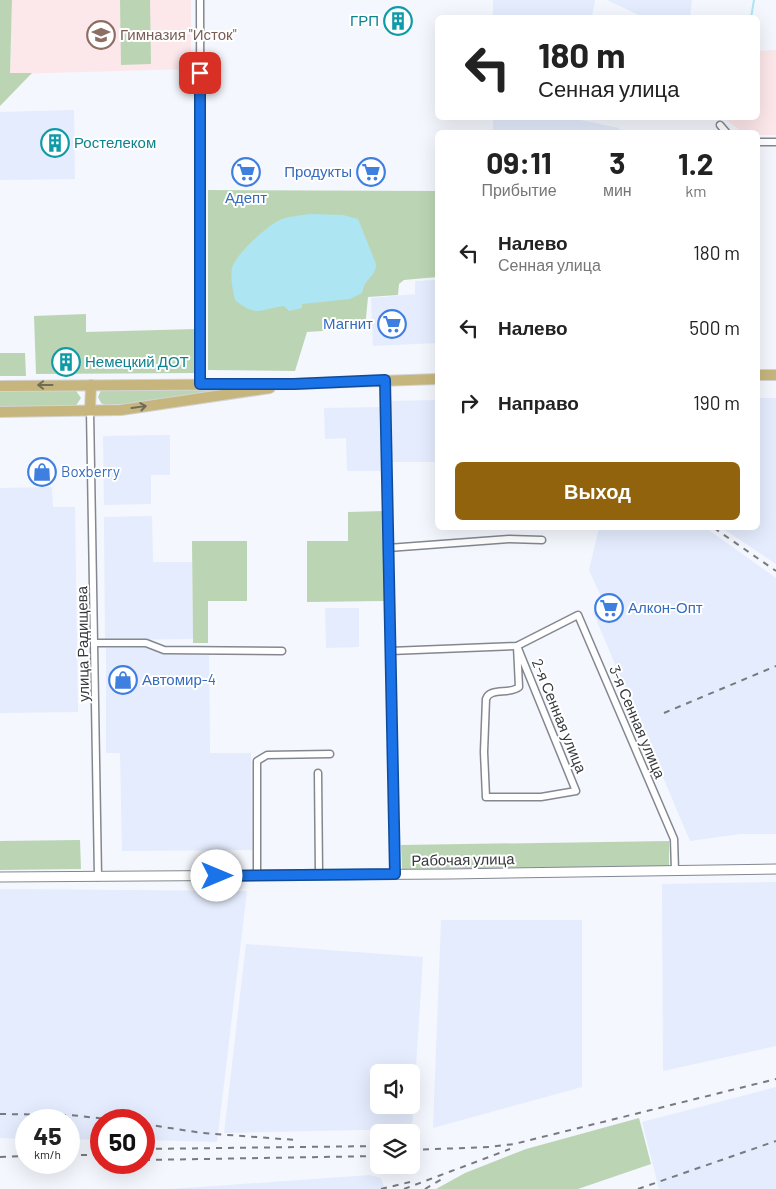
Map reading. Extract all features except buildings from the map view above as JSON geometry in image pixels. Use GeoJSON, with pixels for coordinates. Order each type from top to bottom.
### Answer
{"type":"FeatureCollection","features":[{"type":"Feature","properties":{"kind":"main road"},"geometry":{"type":"LineString","coordinates":[[760,375],[776,375]]}},
{"type":"Feature","properties":{"kind":"main road"},"geometry":{"type":"LineString","coordinates":[[0,386],[294,384],[435,379]]}},
{"type":"Feature","properties":{"kind":"main road"},"geometry":{"type":"LineString","coordinates":[[0,412],[121,410],[254,392],[294,384]]}},
{"type":"Feature","properties":{"kind":"main road"},"geometry":{"type":"LineString","coordinates":[[90,385],[90,410]]}},
{"type":"Feature","properties":{"kind":"main road","name":"Рабочая улица"},"geometry":{"type":"LineString","coordinates":[[0,877],[257,876],[776,869]]}},
{"type":"Feature","properties":{"kind":"street"},"geometry":{"type":"LineString","coordinates":[[200,0],[200,384]]}},
{"type":"Feature","properties":{"kind":"street"},"geometry":{"type":"LineString","coordinates":[[720,125],[724,130]]}},
{"type":"Feature","properties":{"kind":"street"},"geometry":{"type":"LineString","coordinates":[[760,142],[776,142]]}},
{"type":"Feature","properties":{"kind":"street"},"geometry":{"type":"LineString","coordinates":[[385,380],[395,874]]}},
{"type":"Feature","properties":{"kind":"street","name":"улица Радищева"},"geometry":{"type":"LineString","coordinates":[[90,410],[98,877]]}},
{"type":"Feature","properties":{"kind":"street"},"geometry":{"type":"LineString","coordinates":[[388,548],[509,539],[542,540]]}},
{"type":"Feature","properties":{"kind":"street","name":"3-я Сенная улица"},"geometry":{"type":"LineString","coordinates":[[517,646],[578,615],[674,839],[675,871]]}},
{"type":"Feature","properties":{"kind":"street"},"geometry":{"type":"LineString","coordinates":[[95,643],[146,642],[164,650],[282,651]]}},
{"type":"Feature","properties":{"kind":"street"},"geometry":{"type":"LineString","coordinates":[[390,651],[517,646]]}},
{"type":"Feature","properties":{"kind":"street","name":"2-я Сенная улица"},"geometry":{"type":"LineString","coordinates":[[517,646],[576,791],[541,797],[486,797],[484,752],[486,699],[490,693],[512,691],[519,687],[517,646]]}},
{"type":"Feature","properties":{"kind":"street"},"geometry":{"type":"LineString","coordinates":[[257,876],[256,761],[267,755],[330,754]]}},
{"type":"Feature","properties":{"kind":"street"},"geometry":{"type":"LineString","coordinates":[[318,773],[319,875]]}},
{"type":"Feature","properties":{"kind":"shaded area","name":"Гимназия \"Исток\""},"geometry":{"type":"Polygon","coordinates":[[[12,0],[191,0],[191,69],[10,74],[12,0]]]}},
{"type":"Feature","properties":{"kind":"shaded area"},"geometry":{"type":"Polygon","coordinates":[[[493,0],[595,0],[592,15],[493,15],[493,0]]]}},
{"type":"Feature","properties":{"kind":"shaded area"},"geometry":{"type":"Polygon","coordinates":[[[607,0],[692,0],[690,15],[639,15],[607,0]]]}},
{"type":"Feature","properties":{"kind":"shaded area"},"geometry":{"type":"Polygon","coordinates":[[[776,50],[776,135],[760,135],[760,130],[739,130],[727,120],[760,120],[760,51],[776,50]]]}},
{"type":"Feature","properties":{"kind":"shaded area"},"geometry":{"type":"Polygon","coordinates":[[[74,110],[75,179],[0,180],[0,112],[74,110]]]}},
{"type":"Feature","properties":{"kind":"shaded area"},"geometry":{"type":"Polygon","coordinates":[[[493,120],[581,120],[619,128],[619,130],[493,130],[493,120]]]}},
{"type":"Feature","properties":{"kind":"shaded area"},"geometry":{"type":"Polygon","coordinates":[[[435,280],[435,343],[373,346],[371,298],[415,294],[415,281],[435,280]]]}},
{"type":"Feature","properties":{"kind":"shaded area"},"geometry":{"type":"Polygon","coordinates":[[[760,398],[776,398],[776,564],[725,530],[760,530],[760,398]]]}},
{"type":"Feature","properties":{"kind":"shaded area"},"geometry":{"type":"Polygon","coordinates":[[[435,400],[435,462],[389,462],[390,401],[435,400]]]}},
{"type":"Feature","properties":{"kind":"shaded area"},"geometry":{"type":"Polygon","coordinates":[[[380,407],[381,471],[347,471],[346,438],[325,439],[324,408],[380,407]]]}},
{"type":"Feature","properties":{"kind":"shaded area"},"geometry":{"type":"Polygon","coordinates":[[[170,435],[170,475],[151,475],[151,504],[104,505],[103,436],[170,435]]]}},
{"type":"Feature","properties":{"kind":"shaded area"},"geometry":{"type":"Polygon","coordinates":[[[52,487],[53,507],[75,507],[78,712],[0,713],[0,488],[52,487]]]}},
{"type":"Feature","properties":{"kind":"shaded area"},"geometry":{"type":"Polygon","coordinates":[[[152,516],[153,562],[192,562],[193,639],[105,640],[104,517],[152,516]]]}},
{"type":"Feature","properties":{"kind":"shaded area"},"geometry":{"type":"Polygon","coordinates":[[[599,530],[709,530],[776,578],[776,834],[740,834],[690,841],[593,612],[603,601],[589,570],[599,530]]]}},
{"type":"Feature","properties":{"kind":"shaded area"},"geometry":{"type":"Polygon","coordinates":[[[325,608],[359,608],[359,647],[326,648],[325,608]]]}},
{"type":"Feature","properties":{"kind":"shaded area"},"geometry":{"type":"Polygon","coordinates":[[[152,647],[162,654],[209,655],[210,753],[251,753],[252,850],[122,851],[120,753],[106,753],[106,648],[152,647]]]}},
{"type":"Feature","properties":{"kind":"shaded area"},"geometry":{"type":"Polygon","coordinates":[[[776,882],[776,1046],[663,1071],[662,884],[776,882]]]}},
{"type":"Feature","properties":{"kind":"shaded area"},"geometry":{"type":"Polygon","coordinates":[[[0,889],[247,891],[217,1142],[155,1140],[155,1109],[90,1109],[90,1140],[80,1139],[80,1109],[15,1109],[15,1139],[0,1138],[0,889]]]}},
{"type":"Feature","properties":{"kind":"shaded area"},"geometry":{"type":"Polygon","coordinates":[[[441,920],[582,920],[582,1087],[433,1128],[441,920]]]}},
{"type":"Feature","properties":{"kind":"shaded area"},"geometry":{"type":"Polygon","coordinates":[[[246,944],[423,957],[416,1064],[370,1064],[370,1114],[413,1114],[412,1124],[370,1124],[370,1130],[224,1133],[246,944]]]}},
{"type":"Feature","properties":{"kind":"shaded area"},"geometry":{"type":"Polygon","coordinates":[[[776,1087],[776,1189],[659,1189],[642,1122],[776,1087]]]}},
{"type":"Feature","properties":{"kind":"shaded area"},"geometry":{"type":"Polygon","coordinates":[[[370,1175],[381,1178],[385,1189],[172,1189],[370,1175]]]}},
{"type":"Feature","properties":{"kind":"green space"},"geometry":{"type":"Polygon","coordinates":[[[0,0],[12,0],[10,73],[32,73],[0,106],[0,0]]]}},
{"type":"Feature","properties":{"kind":"green space"},"geometry":{"type":"Polygon","coordinates":[[[120,0],[150,0],[151,64],[121,65],[120,0]]]}},
{"type":"Feature","properties":{"kind":"green space"},"geometry":{"type":"Polygon","coordinates":[[[208,190],[435,191],[435,277],[404,280],[399,284],[398,295],[368,297],[365,328],[307,332],[295,371],[208,370],[208,190]]]}},
{"type":"Feature","properties":{"kind":"green space"},"geometry":{"type":"Polygon","coordinates":[[[86,314],[86,332],[196,329],[195,373],[36,374],[34,316],[86,314]]]}},
{"type":"Feature","properties":{"kind":"green space"},"geometry":{"type":"Polygon","coordinates":[[[0,353],[25,353],[26,376],[0,376],[0,353]]]}},
{"type":"Feature","properties":{"kind":"green space"},"geometry":{"type":"Polygon","coordinates":[[[245,387],[127,404],[105,405],[101,403],[98,397],[101,390],[245,387]]]}},
{"type":"Feature","properties":{"kind":"green space"},"geometry":{"type":"Polygon","coordinates":[[[74,388],[81,398],[75,407],[0,408],[0,389],[74,388]]]}},
{"type":"Feature","properties":{"kind":"green space"},"geometry":{"type":"Polygon","coordinates":[[[384,511],[384,601],[307,602],[307,541],[348,541],[348,512],[384,511]]]}},
{"type":"Feature","properties":{"kind":"green space"},"geometry":{"type":"Polygon","coordinates":[[[192,541],[247,541],[247,601],[208,601],[208,643],[193,643],[192,541]]]}},
{"type":"Feature","properties":{"kind":"green space"},"geometry":{"type":"Polygon","coordinates":[[[80,840],[81,869],[0,870],[0,841],[80,840]]]}},
{"type":"Feature","properties":{"kind":"green space"},"geometry":{"type":"Polygon","coordinates":[[[669,841],[669,866],[402,869],[401,845],[669,841]]]}},
{"type":"Feature","properties":{"kind":"green space"},"geometry":{"type":"Polygon","coordinates":[[[639,1118],[651,1164],[578,1189],[436,1189],[465,1173],[526,1149],[639,1118]]]}},
{"type":"Feature","properties":{"kind":"water"},"geometry":{"type":"Polygon","coordinates":[[[309,214],[343,215],[358,219],[376,264],[374,273],[364,285],[362,293],[350,299],[302,304],[302,308],[289,311],[284,306],[254,311],[242,306],[235,300],[232,280],[234,262],[259,235],[273,224],[289,217],[309,214]]]}},
{"type":"Feature","properties":{"kind":"waterway"},"geometry":{"type":"LineString","coordinates":[[752,15],[754,0]]}},
{"type":"Feature","properties":{"kind":"railway"},"geometry":{"type":"LineString","coordinates":[[717,530],[776,571]]}},
{"type":"Feature","properties":{"kind":"railway"},"geometry":{"type":"LineString","coordinates":[[664,713],[776,666]]}},
{"type":"Feature","properties":{"kind":"railway"},"geometry":{"type":"LineString","coordinates":[[420,1150],[514,1144],[776,1079]]}},
{"type":"Feature","properties":{"kind":"railway"},"geometry":{"type":"LineString","coordinates":[[0,1114],[90,1117]]}},
{"type":"Feature","properties":{"kind":"railway"},"geometry":{"type":"LineString","coordinates":[[155,1126],[202,1133],[296,1140]]}},
{"type":"Feature","properties":{"kind":"railway"},"geometry":{"type":"LineString","coordinates":[[638,1189],[776,1141]]}},
{"type":"Feature","properties":{"kind":"railway"},"geometry":{"type":"LineString","coordinates":[[155,1149],[370,1146]]}},
{"type":"Feature","properties":{"kind":"railway"},"geometry":{"type":"LineString","coordinates":[[404,1189],[510,1149]]}},
{"type":"Feature","properties":{"kind":"railway"},"geometry":{"type":"LineString","coordinates":[[80,1155],[90,1155]]}},
{"type":"Feature","properties":{"kind":"railway"},"geometry":{"type":"LineString","coordinates":[[0,1157],[15,1156]]}},
{"type":"Feature","properties":{"kind":"railway"},"geometry":{"type":"LineString","coordinates":[[155,1160],[370,1156]]}},
{"type":"Feature","properties":{"kind":"railway"},"geometry":{"type":"LineString","coordinates":[[425,1189],[442,1179]]}},
{"type":"Feature","properties":{"kind":"railway"},"geometry":{"type":"LineString","coordinates":[[381,1189],[410,1182]]}},
{"type":"Feature","properties":{"kind":"place","name":"ГРП"},"geometry":{"type":"Point","coordinates":[398,21]}},
{"type":"Feature","properties":{"kind":"place","name":"Гимназия \"Исток\""},"geometry":{"type":"Point","coordinates":[101,35]}},
{"type":"Feature","properties":{"kind":"place","name":"Ростелеком"},"geometry":{"type":"Point","coordinates":[55,143]}},
{"type":"Feature","properties":{"kind":"place","name":"Адепт"},"geometry":{"type":"Point","coordinates":[246,172]}},
{"type":"Feature","properties":{"kind":"place","name":"Продукты"},"geometry":{"type":"Point","coordinates":[371,172]}},
{"type":"Feature","properties":{"kind":"place","name":"Магнит"},"geometry":{"type":"Point","coordinates":[392,324]}},
{"type":"Feature","properties":{"kind":"place","name":"Немецкий ДОТ"},"geometry":{"type":"Point","coordinates":[66,362]}},
{"type":"Feature","properties":{"kind":"place","name":"Boxberry"},"geometry":{"type":"Point","coordinates":[42,472]}},
{"type":"Feature","properties":{"kind":"place","name":"Алкон-Опт"},"geometry":{"type":"Point","coordinates":[609,608]}},
{"type":"Feature","properties":{"kind":"place","name":"Автомир-4"},"geometry":{"type":"Point","coordinates":[123,680]}},
{"type":"Feature","properties":{"kind":"route"},"geometry":{"type":"LineString","coordinates":[[200,73],[200,384],[294,384],[385,380],[395,874],[217,876]]}}]}
